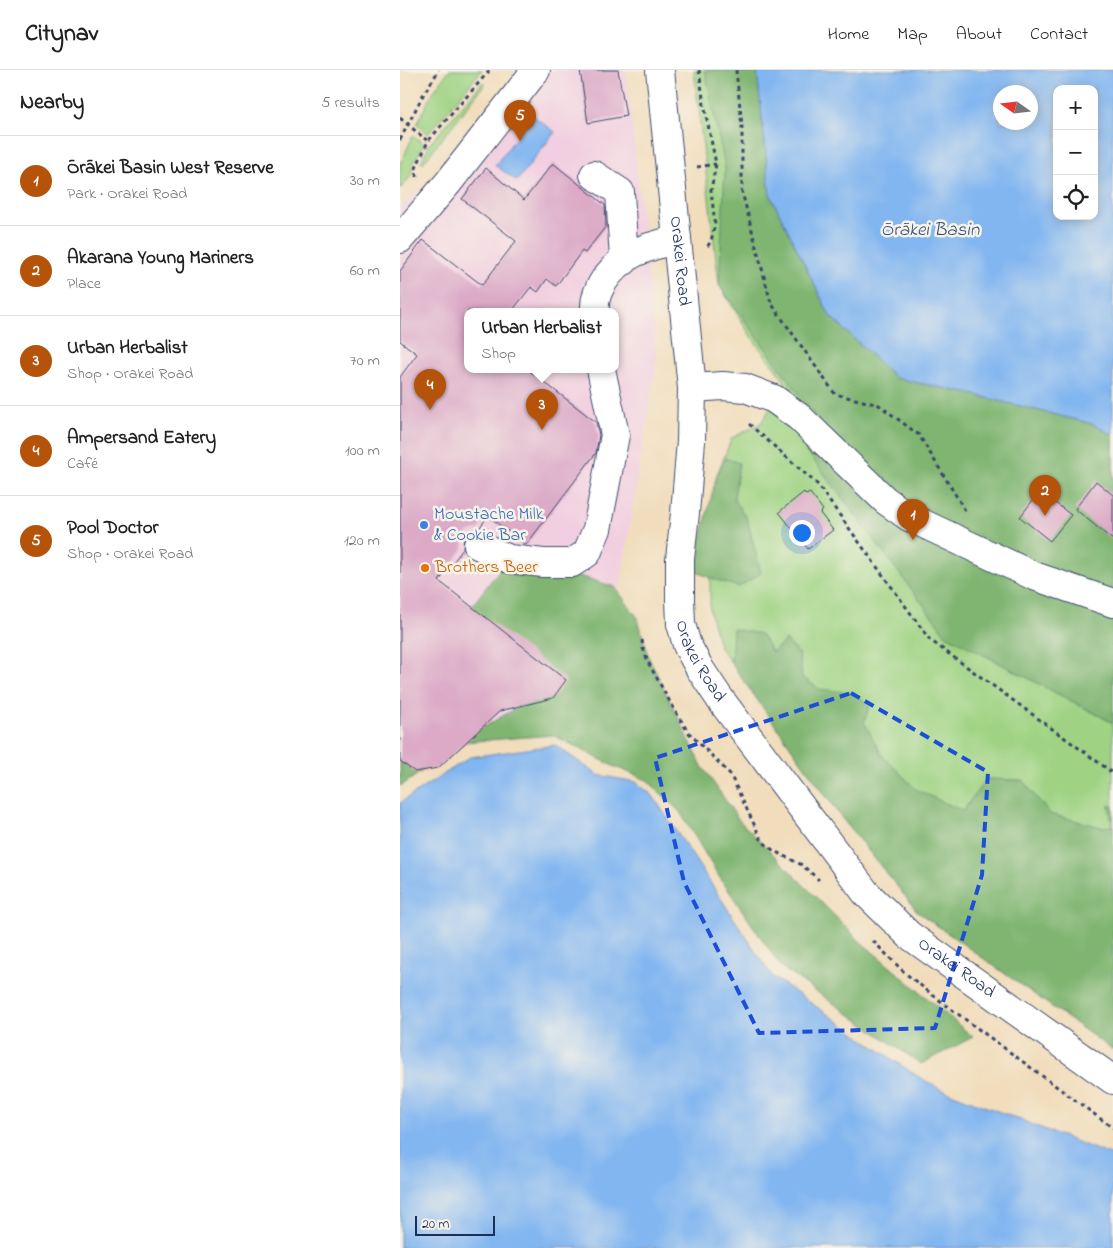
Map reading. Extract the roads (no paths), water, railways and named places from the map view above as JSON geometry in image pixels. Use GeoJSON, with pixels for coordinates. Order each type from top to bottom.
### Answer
{"type":"FeatureCollection","features":[{"type":"Feature","properties":{"kind":"main road"},"geometry":{"type":"LineString","coordinates":[[400,239],[448,183],[536,70]]}},
{"type":"Feature","properties":{"kind":"main road","name":"Orakei Road"},"geometry":{"type":"LineString","coordinates":[[660,70],[692,388],[691,442],[686,513],[680,560],[682,624],[687,645],[720,699],[866,893],[909,935],[1113,1080]]}},
{"type":"Feature","properties":{"kind":"main road"},"geometry":{"type":"LineString","coordinates":[[594,175],[620,192],[624,261]]}},
{"type":"Feature","properties":{"kind":"main road"},"geometry":{"type":"LineString","coordinates":[[595,308],[598,291],[610,274],[629,256],[644,249],[677,239]]}},
{"type":"Feature","properties":{"kind":"main road"},"geometry":{"type":"LineString","coordinates":[[478,545],[509,559],[544,563],[572,563],[587,553],[597,529],[614,435],[610,409],[597,373]]}},
{"type":"Feature","properties":{"kind":"main road"},"geometry":{"type":"LineString","coordinates":[[692,388],[723,386],[745,388],[774,398],[799,417],[885,500],[909,516],[1034,576],[1113,603]]}},
{"type":"Feature","properties":{"kind":"water","name":"Ōrākei Basin"},"geometry":{"type":"Polygon","coordinates":[[[757,70],[1113,70],[1113,435],[1093,424],[896,378],[830,316],[770,194],[757,70]]]}},
{"type":"Feature","properties":{"kind":"water"},"geometry":{"type":"Polygon","coordinates":[[[533,116],[555,132],[517,181],[495,165],[533,116]]]}},
{"type":"Feature","properties":{"kind":"water"},"geometry":{"type":"Polygon","coordinates":[[[555,745],[598,775],[636,782],[653,796],[772,976],[911,1072],[938,1088],[1113,1156],[1113,1248],[400,1248],[400,803],[470,757],[555,745]]]}},
{"type":"Feature","properties":{"kind":"place","name":"Pool Doctor"},"geometry":{"type":"Point","coordinates":[520,141]}},
{"type":"Feature","properties":{"kind":"place","name":"Ampersand Eatery"},"geometry":{"type":"Point","coordinates":[430,410]}},
{"type":"Feature","properties":{"kind":"place","name":"Urban Herbalist"},"geometry":{"type":"Point","coordinates":[542,430]}},
{"type":"Feature","properties":{"kind":"place","name":"Akarana Young Mariners"},"geometry":{"type":"Point","coordinates":[1045,516]}},
{"type":"Feature","properties":{"kind":"place","name":"Moustache Milk & Cookie Bar"},"geometry":{"type":"Point","coordinates":[424,525]}},
{"type":"Feature","properties":{"kind":"place","name":"Ōrākei Basin West Reserve"},"geometry":{"type":"Point","coordinates":[913,540]}},
{"type":"Feature","properties":{"kind":"place","name":"Brothers Beer"},"geometry":{"type":"Point","coordinates":[425,568]}}]}
